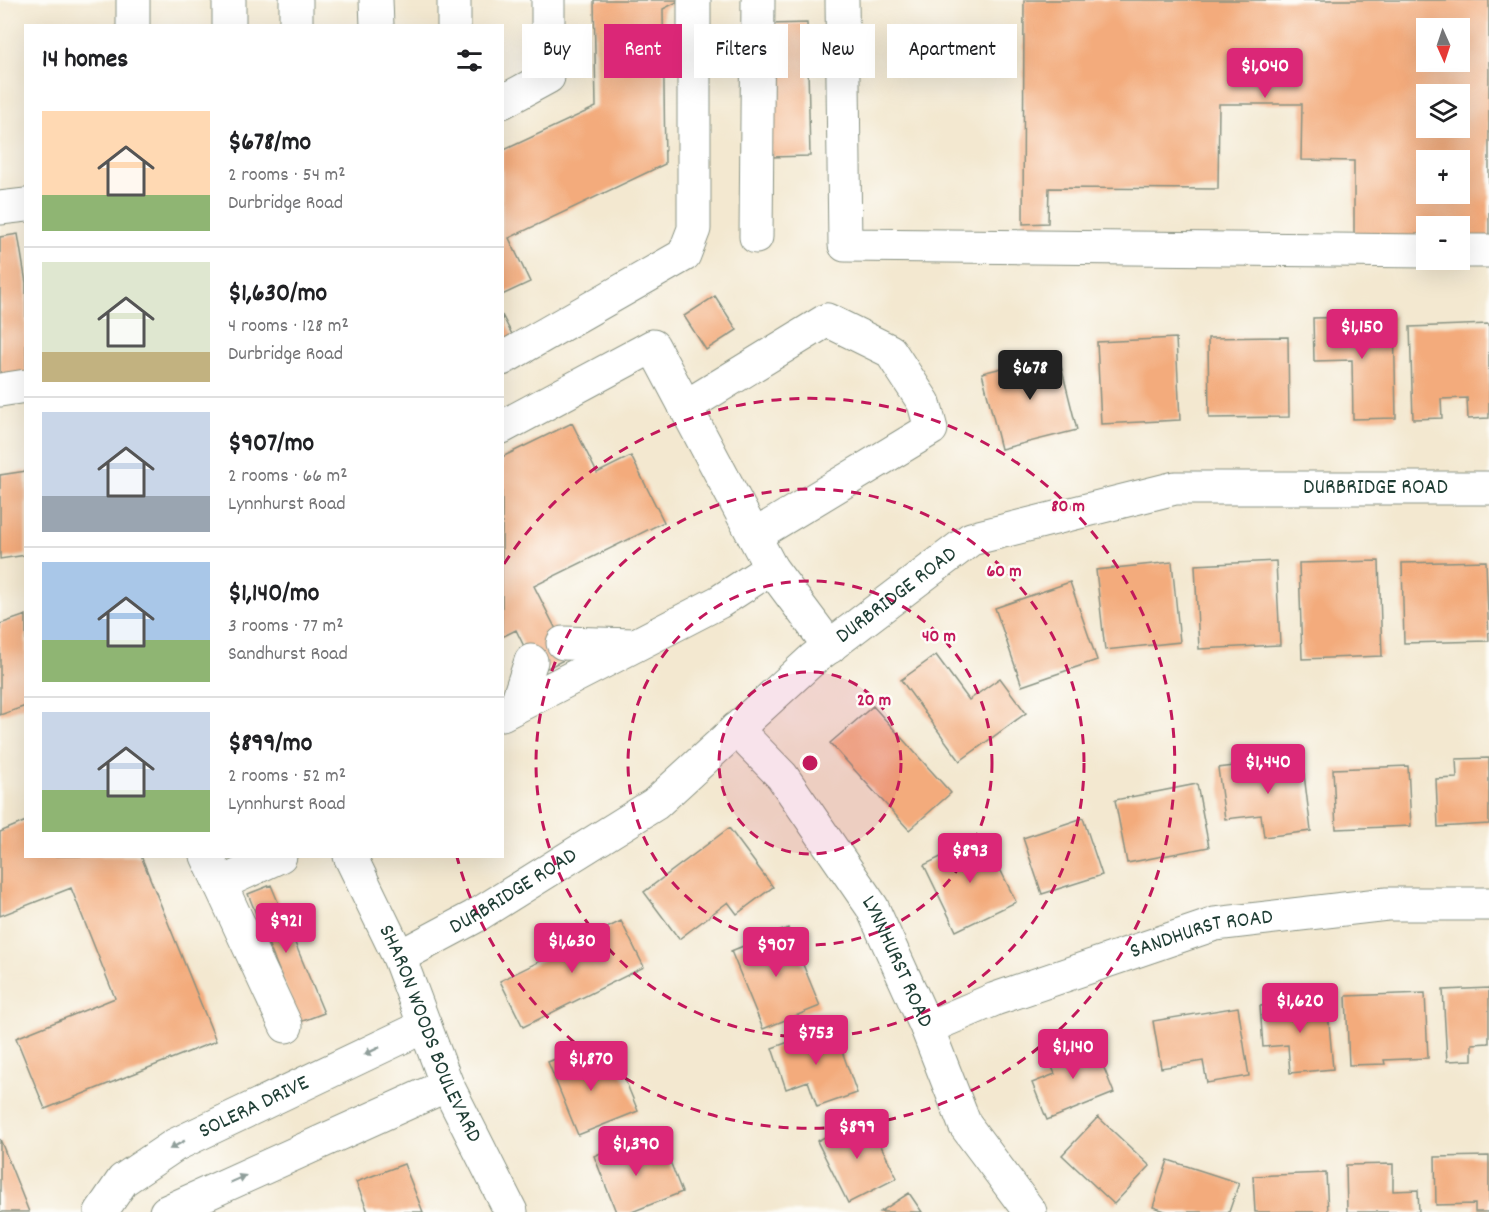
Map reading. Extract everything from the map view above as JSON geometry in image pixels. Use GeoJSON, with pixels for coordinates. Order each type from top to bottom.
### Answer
{"type":"FeatureCollection","features":[{"type":"Feature","properties":{"kind":"street"},"geometry":{"type":"LineString","coordinates":[[133,0],[133,24]]}},
{"type":"Feature","properties":{"kind":"street"},"geometry":{"type":"LineString","coordinates":[[229,0],[229,24]]}},
{"type":"Feature","properties":{"kind":"street"},"geometry":{"type":"LineString","coordinates":[[296,0],[296,24]]}},
{"type":"Feature","properties":{"kind":"street"},"geometry":{"type":"LineString","coordinates":[[376,0],[377,24]]}},
{"type":"Feature","properties":{"kind":"street"},"geometry":{"type":"LineString","coordinates":[[454,0],[454,24]]}},
{"type":"Feature","properties":{"kind":"street"},"geometry":{"type":"LineString","coordinates":[[504,101],[548,77],[548,0]]}},
{"type":"Feature","properties":{"kind":"street"},"geometry":{"type":"LineString","coordinates":[[504,358],[684,255],[694,229],[694,0]]}},
{"type":"Feature","properties":{"kind":"street"},"geometry":{"type":"LineString","coordinates":[[756,237],[758,0]]}},
{"type":"Feature","properties":{"kind":"street"},"geometry":{"type":"LineString","coordinates":[[842,0],[845,245],[1416,250]]}},
{"type":"Feature","properties":{"kind":"street"},"geometry":{"type":"LineString","coordinates":[[0,208],[24,205]]}},
{"type":"Feature","properties":{"kind":"street"},"geometry":{"type":"LineString","coordinates":[[1470,251],[1489,251]]}},
{"type":"Feature","properties":{"kind":"street"},"geometry":{"type":"LineString","coordinates":[[685,407],[827,320],[890,351],[924,403],[931,429],[754,536]]}},
{"type":"Feature","properties":{"kind":"street"},"geometry":{"type":"LineString","coordinates":[[504,426],[653,346],[771,568],[830,647]]}},
{"type":"Feature","properties":{"kind":"street"},"geometry":{"type":"LineString","coordinates":[[0,390],[24,386]]}},
{"type":"Feature","properties":{"kind":"street","name":"DURBRIDGE ROAD"},"geometry":{"type":"LineString","coordinates":[[399,957],[474,917],[655,804],[830,647],[971,539],[1174,488],[1489,488]]}},
{"type":"Feature","properties":{"kind":"street"},"geometry":{"type":"LineString","coordinates":[[509,710],[719,602],[771,568]]}},
{"type":"Feature","properties":{"kind":"street"},"geometry":{"type":"LineString","coordinates":[[563,643],[636,645]]}},
{"type":"Feature","properties":{"kind":"street"},"geometry":{"type":"LineString","coordinates":[[509,710],[531,661]]}},
{"type":"Feature","properties":{"kind":"street","name":"LYNNHURST ROAD"},"geometry":{"type":"LineString","coordinates":[[736,729],[782,776],[872,907],[927,1028],[965,1125],[1030,1212]]}},
{"type":"Feature","properties":{"kind":"street"},"geometry":{"type":"LineString","coordinates":[[270,858],[213,870],[286,1026]]}},
{"type":"Feature","properties":{"kind":"street","name":"SHARON WOODS BOULEVARD"},"geometry":{"type":"LineString","coordinates":[[351,858],[399,957],[447,1085],[511,1212]]}},
{"type":"Feature","properties":{"kind":"street","name":"SANDHURST ROAD"},"geometry":{"type":"LineString","coordinates":[[927,1028],[995,999],[1215,924],[1387,904],[1489,904]]}},
{"type":"Feature","properties":{"kind":"street","name":"SOLERA DRIVE"},"geometry":{"type":"LineString","coordinates":[[101,1212],[123,1180],[175,1145],[425,1026]]}},
{"type":"Feature","properties":{"kind":"street"},"geometry":{"type":"LineString","coordinates":[[165,1212],[447,1085]]}},
{"type":"Feature","properties":{"kind":"building"},"geometry":{"type":"Polygon","coordinates":[[[594,0],[677,0],[663,9],[663,24],[604,24],[604,78],[664,78],[665,164],[509,238],[530,282],[504,294],[504,150],[596,107],[594,0]]]}},
{"type":"Feature","properties":{"kind":"building"},"geometry":{"type":"Polygon","coordinates":[[[1024,0],[1489,0],[1489,239],[1470,239],[1470,216],[1416,216],[1416,239],[1354,239],[1354,161],[1301,160],[1302,104],[1219,104],[1218,189],[1049,188],[1048,223],[1023,224],[1024,0]]]}},
{"type":"Feature","properties":{"kind":"building"},"geometry":{"type":"Polygon","coordinates":[[[807,23],[800,24],[800,78],[808,78],[810,156],[770,157],[769,78],[788,78],[788,24],[768,24],[807,23]]]}},
{"type":"Feature","properties":{"kind":"building"},"geometry":{"type":"Polygon","coordinates":[[[18,234],[24,271],[24,376],[0,380],[0,237],[18,234]]]}},
{"type":"Feature","properties":{"kind":"building"},"geometry":{"type":"Polygon","coordinates":[[[715,296],[737,330],[706,350],[684,316],[715,296]]]}},
{"type":"Feature","properties":{"kind":"building"},"geometry":{"type":"Polygon","coordinates":[[[1394,316],[1396,418],[1353,419],[1352,360],[1314,361],[1313,318],[1394,316]]]}},
{"type":"Feature","properties":{"kind":"building"},"geometry":{"type":"Polygon","coordinates":[[[504,319],[518,346],[504,353],[504,319]]]}},
{"type":"Feature","properties":{"kind":"building"},"geometry":{"type":"Polygon","coordinates":[[[1489,324],[1489,418],[1468,419],[1467,398],[1441,399],[1442,418],[1413,419],[1410,327],[1489,324]]]}},
{"type":"Feature","properties":{"kind":"building"},"geometry":{"type":"Polygon","coordinates":[[[1288,337],[1289,417],[1209,418],[1208,338],[1288,337]]]}},
{"type":"Feature","properties":{"kind":"building"},"geometry":{"type":"Polygon","coordinates":[[[1176,338],[1180,420],[1101,424],[1097,342],[1176,338]]]}},
{"type":"Feature","properties":{"kind":"building"},"geometry":{"type":"Polygon","coordinates":[[[1058,354],[1077,430],[1001,449],[982,373],[1058,354]]]}},
{"type":"Feature","properties":{"kind":"building"},"geometry":{"type":"Polygon","coordinates":[[[572,423],[597,473],[631,456],[664,522],[534,586],[570,657],[537,673],[516,630],[504,636],[504,456],[572,423]]]}},
{"type":"Feature","properties":{"kind":"building"},"geometry":{"type":"Polygon","coordinates":[[[24,471],[24,555],[0,559],[0,475],[24,471]]]}},
{"type":"Feature","properties":{"kind":"building"},"geometry":{"type":"Polygon","coordinates":[[[1276,561],[1280,645],[1199,649],[1195,565],[1276,561]]]}},
{"type":"Feature","properties":{"kind":"building"},"geometry":{"type":"Polygon","coordinates":[[[1379,561],[1382,656],[1302,659],[1299,563],[1379,561]]]}},
{"type":"Feature","properties":{"kind":"building"},"geometry":{"type":"Polygon","coordinates":[[[1486,561],[1489,641],[1404,643],[1402,563],[1486,561]]]}},
{"type":"Feature","properties":{"kind":"building"},"geometry":{"type":"Polygon","coordinates":[[[1172,562],[1180,642],[1105,650],[1096,570],[1172,562]]]}},
{"type":"Feature","properties":{"kind":"building"},"geometry":{"type":"Polygon","coordinates":[[[1070,582],[1097,660],[1022,686],[995,608],[1070,582]]]}},
{"type":"Feature","properties":{"kind":"building"},"geometry":{"type":"Polygon","coordinates":[[[24,616],[24,707],[0,715],[0,624],[24,616]]]}},
{"type":"Feature","properties":{"kind":"building"},"geometry":{"type":"Polygon","coordinates":[[[936,655],[969,700],[1000,678],[1026,713],[960,761],[901,680],[936,655]]]}},
{"type":"Feature","properties":{"kind":"building"},"geometry":{"type":"Polygon","coordinates":[[[873,706],[951,793],[909,830],[830,743],[873,706]]]}},
{"type":"Feature","properties":{"kind":"building"},"geometry":{"type":"Polygon","coordinates":[[[1302,758],[1311,831],[1264,837],[1261,815],[1225,819],[1218,768],[1302,758]]]}},
{"type":"Feature","properties":{"kind":"building"},"geometry":{"type":"Polygon","coordinates":[[[1489,758],[1489,824],[1438,827],[1436,779],[1457,778],[1456,759],[1489,758]]]}},
{"type":"Feature","properties":{"kind":"building"},"geometry":{"type":"Polygon","coordinates":[[[1408,766],[1411,826],[1336,829],[1333,769],[1408,766]]]}},
{"type":"Feature","properties":{"kind":"building"},"geometry":{"type":"Polygon","coordinates":[[[1197,784],[1209,847],[1127,863],[1115,800],[1197,784]]]}},
{"type":"Feature","properties":{"kind":"building"},"geometry":{"type":"Polygon","coordinates":[[[1083,818],[1102,875],[1042,894],[1023,838],[1083,818]]]}},
{"type":"Feature","properties":{"kind":"building"},"geometry":{"type":"Polygon","coordinates":[[[24,822],[24,858],[142,858],[216,1041],[45,1109],[16,1038],[115,998],[71,888],[0,916],[0,832],[24,822]]]}},
{"type":"Feature","properties":{"kind":"building"},"geometry":{"type":"Polygon","coordinates":[[[729,828],[773,887],[737,914],[728,902],[679,939],[644,892],[729,828]]]}},
{"type":"Feature","properties":{"kind":"building"},"geometry":{"type":"Polygon","coordinates":[[[984,836],[1016,902],[956,931],[924,865],[984,836]]]}},
{"type":"Feature","properties":{"kind":"building"},"geometry":{"type":"Polygon","coordinates":[[[271,885],[324,1013],[300,1022],[248,894],[271,885]]]}},
{"type":"Feature","properties":{"kind":"building"},"geometry":{"type":"Polygon","coordinates":[[[621,921],[644,967],[523,1027],[500,981],[621,921]]]}},
{"type":"Feature","properties":{"kind":"building"},"geometry":{"type":"Polygon","coordinates":[[[788,928],[820,1006],[763,1029],[731,951],[788,928]]]}},
{"type":"Feature","properties":{"kind":"building"},"geometry":{"type":"Polygon","coordinates":[[[1489,988],[1489,1043],[1472,1044],[1472,1060],[1447,1061],[1443,990],[1489,988]]]}},
{"type":"Feature","properties":{"kind":"building"},"geometry":{"type":"Polygon","coordinates":[[[1425,993],[1428,1058],[1384,1060],[1385,1064],[1349,1065],[1346,996],[1425,993]]]}},
{"type":"Feature","properties":{"kind":"building"},"geometry":{"type":"Polygon","coordinates":[[[1327,1000],[1333,1069],[1290,1073],[1288,1045],[1263,1047],[1260,1006],[1327,1000]]]}},
{"type":"Feature","properties":{"kind":"building"},"geometry":{"type":"Polygon","coordinates":[[[1238,1007],[1249,1076],[1207,1083],[1203,1061],[1161,1068],[1153,1021],[1238,1007]]]}},
{"type":"Feature","properties":{"kind":"building"},"geometry":{"type":"Polygon","coordinates":[[[833,1026],[857,1093],[817,1107],[808,1081],[786,1089],[772,1048],[833,1026]]]}},
{"type":"Feature","properties":{"kind":"building"},"geometry":{"type":"Polygon","coordinates":[[[1092,1038],[1114,1093],[1047,1120],[1032,1083],[1055,1074],[1047,1055],[1092,1038]]]}},
{"type":"Feature","properties":{"kind":"building"},"geometry":{"type":"Polygon","coordinates":[[[585,1047],[595,1074],[619,1065],[638,1111],[578,1135],[548,1062],[585,1047]]]}},
{"type":"Feature","properties":{"kind":"building"},"geometry":{"type":"Polygon","coordinates":[[[866,1116],[897,1178],[848,1203],[817,1141],[866,1116]]]}},
{"type":"Feature","properties":{"kind":"building"},"geometry":{"type":"Polygon","coordinates":[[[1098,1117],[1150,1166],[1114,1204],[1062,1155],[1098,1117]]]}},
{"type":"Feature","properties":{"kind":"building"},"geometry":{"type":"Polygon","coordinates":[[[0,1139],[29,1212],[0,1212],[0,1139]]]}},
{"type":"Feature","properties":{"kind":"building"},"geometry":{"type":"Polygon","coordinates":[[[635,1139],[643,1161],[666,1151],[682,1192],[632,1212],[616,1212],[594,1156],[635,1139]]]}},
{"type":"Feature","properties":{"kind":"building"},"geometry":{"type":"Polygon","coordinates":[[[1489,1156],[1489,1212],[1475,1212],[1475,1204],[1436,1205],[1435,1157],[1489,1156]]]}},
{"type":"Feature","properties":{"kind":"building"},"geometry":{"type":"Polygon","coordinates":[[[1168,1160],[1239,1183],[1229,1212],[1168,1212],[1153,1207],[1168,1160]]]}},
{"type":"Feature","properties":{"kind":"building"},"geometry":{"type":"Polygon","coordinates":[[[404,1164],[423,1212],[368,1212],[356,1182],[404,1164]]]}},
{"type":"Feature","properties":{"kind":"building"},"geometry":{"type":"Polygon","coordinates":[[[1393,1164],[1393,1191],[1418,1190],[1419,1212],[1347,1212],[1346,1165],[1393,1164]]]}},
{"type":"Feature","properties":{"kind":"building"},"geometry":{"type":"Polygon","coordinates":[[[1326,1173],[1328,1212],[1255,1212],[1253,1176],[1326,1173]]]}},
{"type":"Feature","properties":{"kind":"building"},"geometry":{"type":"Polygon","coordinates":[[[909,1193],[922,1212],[880,1212],[909,1193]]]}}]}
